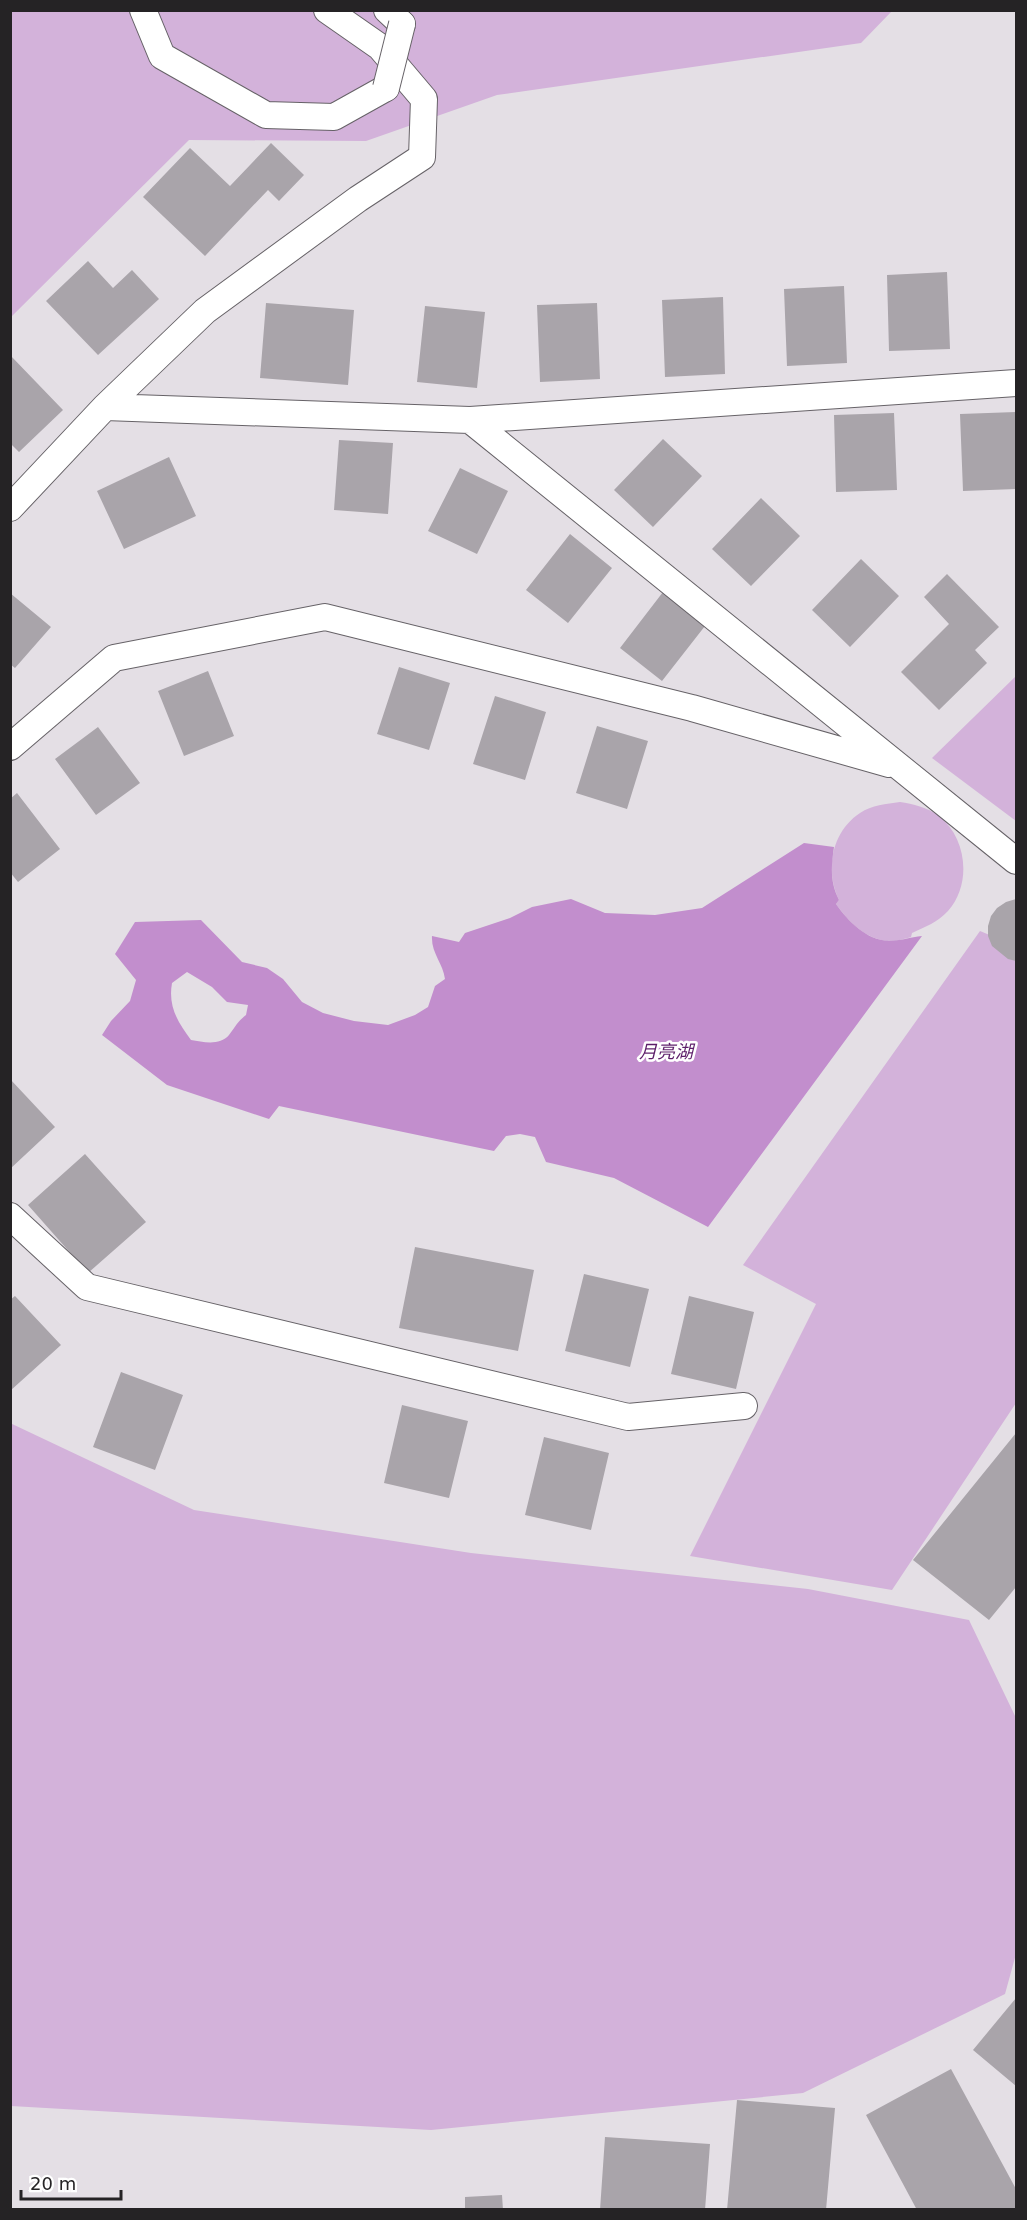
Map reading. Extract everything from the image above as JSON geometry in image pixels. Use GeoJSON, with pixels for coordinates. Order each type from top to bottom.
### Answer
{"type":"FeatureCollection","features":[{"type":"Feature","properties":{"kind":"street"},"geometry":{"type":"LineString","coordinates":[[143,10],[162,56],[266,116],[334,117],[386,88],[395,17]]}},
{"type":"Feature","properties":{"kind":"street"},"geometry":{"type":"LineString","coordinates":[[10,508],[105,407],[205,311],[358,199],[422,157],[424,99],[380,47],[327,10]]}},
{"type":"Feature","properties":{"kind":"street"},"geometry":{"type":"LineString","coordinates":[[105,407],[470,420],[1017,383]]}},
{"type":"Feature","properties":{"kind":"street"},"geometry":{"type":"LineString","coordinates":[[470,420],[1017,861]]}},
{"type":"Feature","properties":{"kind":"street"},"geometry":{"type":"LineString","coordinates":[[10,747],[114,658],[325,617],[692,708],[901,767]]}},
{"type":"Feature","properties":{"kind":"street"},"geometry":{"type":"LineString","coordinates":[[10,1216],[87,1287],[628,1417],[744,1406]]}},
{"type":"Feature","properties":{"kind":"shaded area"},"geometry":{"type":"Polygon","coordinates":[[[11,11],[892,11],[861,43],[497,95],[366,141],[189,140],[11,317],[11,11]]]}},
{"type":"Feature","properties":{"kind":"shaded area"},"geometry":{"type":"Polygon","coordinates":[[[1016,676],[1016,821],[932,758],[1016,676]]]}},
{"type":"Feature","properties":{"kind":"shaded area"},"geometry":{"type":"Polygon","coordinates":[[[900,802],[930,810],[948,825],[956,836],[960,849],[963,875],[956,900],[944,915],[912,933],[911,937],[887,941],[857,928],[836,904],[839,900],[832,877],[833,853],[843,831],[860,813],[879,805],[900,802]]]}},
{"type":"Feature","properties":{"kind":"shaded area"},"geometry":{"type":"Polygon","coordinates":[[[980,931],[1016,946],[1016,1403],[892,1590],[690,1556],[816,1304],[743,1265],[980,931]]]}},
{"type":"Feature","properties":{"kind":"shaded area"},"geometry":{"type":"Polygon","coordinates":[[[10,1423],[194,1510],[471,1553],[808,1589],[969,1620],[1016,1718],[1016,1954],[1005,1994],[803,2093],[431,2130],[11,2106],[10,1423]]]}},
{"type":"Feature","properties":{"kind":"water","name":"月亮湖"},"geometry":{"type":"Polygon","coordinates":[[[804,843],[834,847],[832,874],[839,900],[836,904],[858,928],[873,937],[889,941],[922,936],[708,1227],[614,1178],[546,1162],[535,1137],[520,1134],[506,1136],[494,1151],[279,1106],[269,1119],[167,1085],[102,1035],[111,1021],[130,1001],[136,980],[115,954],[135,922],[201,920],[242,962],[267,968],[283,979],[302,1002],[323,1013],[354,1021],[388,1025],[415,1015],[428,1007],[435,986],[445,979],[433,948],[432,936],[459,942],[465,933],[510,918],[532,907],[571,899],[605,913],[655,915],[702,908],[804,843]],[[187,972],[172,983],[171,999],[175,1013],[191,1040],[221,1041],[246,1015],[248,1005],[227,1002],[212,987],[187,972]]]}},
{"type":"Feature","properties":{"kind":"building"},"geometry":{"type":"Polygon","coordinates":[[[271,143],[304,175],[279,201],[268,190],[205,256],[143,197],[190,148],[230,186],[271,143]]]}},
{"type":"Feature","properties":{"kind":"building"},"geometry":{"type":"Polygon","coordinates":[[[88,261],[113,288],[132,270],[159,299],[98,355],[46,301],[88,261]]]}},
{"type":"Feature","properties":{"kind":"building"},"geometry":{"type":"Polygon","coordinates":[[[947,272],[950,349],[889,351],[887,275],[947,272]]]}},
{"type":"Feature","properties":{"kind":"building"},"geometry":{"type":"Polygon","coordinates":[[[844,286],[847,363],[787,366],[784,289],[844,286]]]}},
{"type":"Feature","properties":{"kind":"building"},"geometry":{"type":"Polygon","coordinates":[[[723,297],[725,374],[665,377],[662,300],[723,297]]]}},
{"type":"Feature","properties":{"kind":"building"},"geometry":{"type":"Polygon","coordinates":[[[266,303],[354,310],[348,385],[260,378],[266,303]]]}},
{"type":"Feature","properties":{"kind":"building"},"geometry":{"type":"Polygon","coordinates":[[[597,303],[600,379],[540,382],[537,305],[597,303]]]}},
{"type":"Feature","properties":{"kind":"building"},"geometry":{"type":"Polygon","coordinates":[[[425,306],[485,312],[477,388],[417,382],[425,306]]]}},
{"type":"Feature","properties":{"kind":"building"},"geometry":{"type":"Polygon","coordinates":[[[10,355],[63,410],[19,452],[10,443],[10,355]]]}},
{"type":"Feature","properties":{"kind":"building"},"geometry":{"type":"Polygon","coordinates":[[[1016,412],[1016,489],[963,491],[960,414],[1016,412]]]}},
{"type":"Feature","properties":{"kind":"building"},"geometry":{"type":"Polygon","coordinates":[[[894,413],[897,490],[836,492],[834,415],[894,413]]]}},
{"type":"Feature","properties":{"kind":"building"},"geometry":{"type":"Polygon","coordinates":[[[663,439],[702,476],[653,527],[614,490],[663,439]]]}},
{"type":"Feature","properties":{"kind":"building"},"geometry":{"type":"Polygon","coordinates":[[[339,440],[393,443],[388,514],[334,510],[339,440]]]}},
{"type":"Feature","properties":{"kind":"building"},"geometry":{"type":"Polygon","coordinates":[[[169,457],[196,516],[124,549],[97,491],[169,457]]]}},
{"type":"Feature","properties":{"kind":"building"},"geometry":{"type":"Polygon","coordinates":[[[460,468],[508,491],[477,554],[428,531],[460,468]]]}},
{"type":"Feature","properties":{"kind":"building"},"geometry":{"type":"Polygon","coordinates":[[[761,498],[800,536],[751,586],[712,549],[761,498]]]}},
{"type":"Feature","properties":{"kind":"building"},"geometry":{"type":"Polygon","coordinates":[[[570,534],[612,568],[568,623],[526,590],[570,534]]]}},
{"type":"Feature","properties":{"kind":"building"},"geometry":{"type":"Polygon","coordinates":[[[861,559],[899,596],[850,647],[812,610],[861,559]]]}},
{"type":"Feature","properties":{"kind":"building"},"geometry":{"type":"Polygon","coordinates":[[[947,574],[999,627],[975,650],[987,663],[939,710],[901,672],[949,624],[924,597],[947,574]]]}},
{"type":"Feature","properties":{"kind":"building"},"geometry":{"type":"Polygon","coordinates":[[[663,592],[705,626],[662,681],[620,648],[663,592]]]}},
{"type":"Feature","properties":{"kind":"building"},"geometry":{"type":"Polygon","coordinates":[[[10,593],[51,627],[15,668],[10,664],[10,593]]]}},
{"type":"Feature","properties":{"kind":"building"},"geometry":{"type":"Polygon","coordinates":[[[399,667],[450,683],[429,750],[377,734],[399,667]]]}},
{"type":"Feature","properties":{"kind":"building"},"geometry":{"type":"Polygon","coordinates":[[[208,671],[234,736],[184,756],[158,691],[208,671]]]}},
{"type":"Feature","properties":{"kind":"building"},"geometry":{"type":"Polygon","coordinates":[[[495,696],[546,712],[525,780],[473,764],[495,696]]]}},
{"type":"Feature","properties":{"kind":"building"},"geometry":{"type":"Polygon","coordinates":[[[597,726],[648,741],[627,809],[576,793],[597,726]]]}},
{"type":"Feature","properties":{"kind":"building"},"geometry":{"type":"Polygon","coordinates":[[[98,727],[140,783],[96,815],[55,759],[98,727]]]}},
{"type":"Feature","properties":{"kind":"building"},"geometry":{"type":"Polygon","coordinates":[[[17,793],[60,849],[18,882],[10,872],[10,799],[17,793]]]}},
{"type":"Feature","properties":{"kind":"building"},"geometry":{"type":"Polygon","coordinates":[[[1016,899],[1016,961],[1008,959],[992,946],[988,936],[988,926],[997,908],[1016,899]]]}},
{"type":"Feature","properties":{"kind":"building"},"geometry":{"type":"Polygon","coordinates":[[[10,1079],[55,1127],[10,1169],[10,1079]]]}},
{"type":"Feature","properties":{"kind":"building"},"geometry":{"type":"Polygon","coordinates":[[[85,1154],[146,1222],[88,1273],[28,1205],[85,1154]]]}},
{"type":"Feature","properties":{"kind":"building"},"geometry":{"type":"Polygon","coordinates":[[[415,1247],[534,1270],[518,1351],[399,1328],[415,1247]]]}},
{"type":"Feature","properties":{"kind":"building"},"geometry":{"type":"Polygon","coordinates":[[[584,1274],[649,1289],[630,1367],[565,1351],[584,1274]]]}},
{"type":"Feature","properties":{"kind":"building"},"geometry":{"type":"Polygon","coordinates":[[[15,1296],[61,1345],[10,1391],[10,1300],[15,1296]]]}},
{"type":"Feature","properties":{"kind":"building"},"geometry":{"type":"Polygon","coordinates":[[[689,1296],[754,1312],[736,1389],[671,1374],[689,1296]]]}},
{"type":"Feature","properties":{"kind":"building"},"geometry":{"type":"Polygon","coordinates":[[[121,1372],[183,1395],[155,1470],[93,1447],[121,1372]]]}},
{"type":"Feature","properties":{"kind":"building"},"geometry":{"type":"Polygon","coordinates":[[[402,1405],[468,1421],[449,1498],[384,1483],[402,1405]]]}},
{"type":"Feature","properties":{"kind":"building"},"geometry":{"type":"Polygon","coordinates":[[[1016,1433],[1016,1587],[989,1620],[913,1560],[1016,1433]]]}},
{"type":"Feature","properties":{"kind":"building"},"geometry":{"type":"Polygon","coordinates":[[[544,1437],[609,1453],[591,1530],[525,1515],[544,1437]]]}},
{"type":"Feature","properties":{"kind":"building"},"geometry":{"type":"Polygon","coordinates":[[[1016,1998],[1016,2086],[973,2050],[1016,1998]]]}},
{"type":"Feature","properties":{"kind":"building"},"geometry":{"type":"Polygon","coordinates":[[[951,2069],[1016,2189],[1016,2210],[917,2210],[866,2115],[951,2069]]]}},
{"type":"Feature","properties":{"kind":"building"},"geometry":{"type":"Polygon","coordinates":[[[737,2100],[835,2108],[826,2210],[727,2210],[737,2100]]]}},
{"type":"Feature","properties":{"kind":"building"},"geometry":{"type":"Polygon","coordinates":[[[605,2137],[710,2144],[705,2210],[600,2210],[605,2137]]]}},
{"type":"Feature","properties":{"kind":"building"},"geometry":{"type":"Polygon","coordinates":[[[502,2195],[503,2210],[465,2210],[465,2197],[502,2195]]]}}]}
